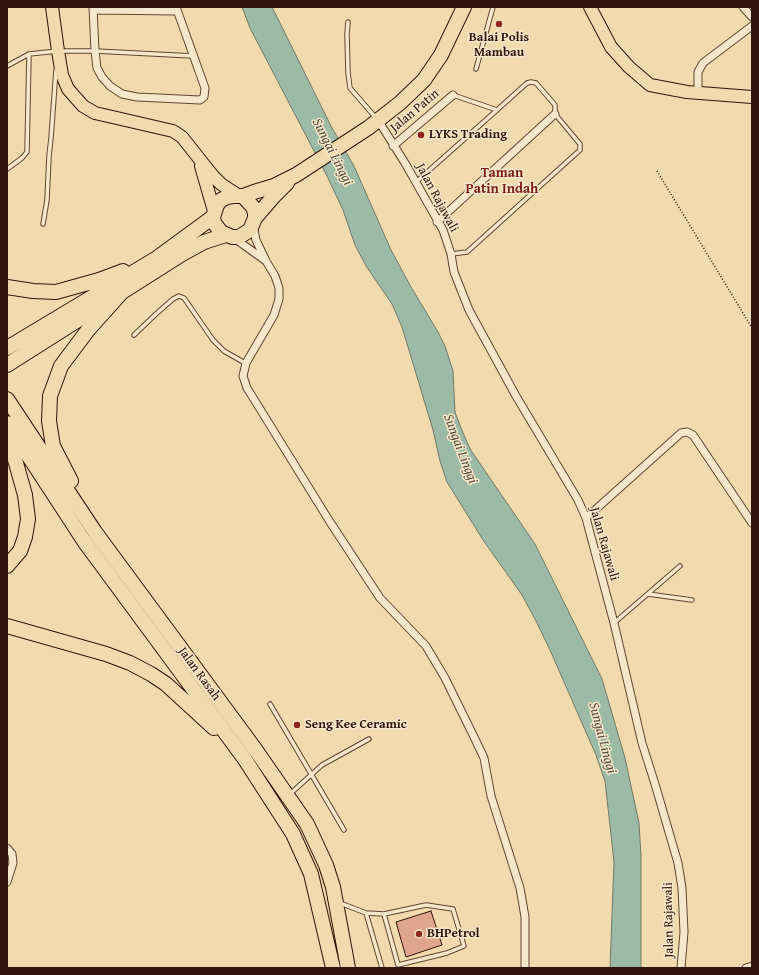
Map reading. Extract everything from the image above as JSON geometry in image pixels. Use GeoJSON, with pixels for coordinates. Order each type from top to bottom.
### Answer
{"type":"FeatureCollection","features":[{"type":"Feature","properties":{"kind":"highway"},"geometry":{"type":"LineString","coordinates":[[7,348],[157,258],[214,214],[221,200],[227,197],[241,196],[274,186],[296,175],[373,124],[400,103],[424,80],[441,55],[464,7]]}},
{"type":"Feature","properties":{"kind":"highway"},"geometry":{"type":"LineString","coordinates":[[7,365],[187,251],[204,242],[229,236],[239,237],[244,234],[250,230],[254,222],[274,196],[296,175]]}},
{"type":"Feature","properties":{"kind":"highway"},"geometry":{"type":"LineString","coordinates":[[241,196],[253,207],[254,222]]}},
{"type":"Feature","properties":{"kind":"highway"},"geometry":{"type":"LineString","coordinates":[[214,214],[217,228],[229,236]]}},
{"type":"Feature","properties":{"kind":"highway"},"geometry":{"type":"LineString","coordinates":[[7,287],[32,291],[56,292],[99,280],[157,258]]}},
{"type":"Feature","properties":{"kind":"highway"},"geometry":{"type":"LineString","coordinates":[[95,532],[53,446],[49,421],[50,396],[61,366],[88,330],[122,292]]}},
{"type":"Feature","properties":{"kind":"highway","name":"Jalan Rasah"},"geometry":{"type":"LineString","coordinates":[[10,403],[95,532],[307,824],[326,865],[333,887],[348,968]]}},
{"type":"Feature","properties":{"kind":"highway","name":"Jalan Rasah"},"geometry":{"type":"LineString","coordinates":[[7,422],[84,541],[244,758],[293,834],[308,868],[323,921],[333,968]]}},
{"type":"Feature","properties":{"kind":"highway"},"geometry":{"type":"LineString","coordinates":[[7,431],[25,496],[28,519],[25,537],[20,551],[7,566]]}},
{"type":"Feature","properties":{"kind":"highway"},"geometry":{"type":"LineString","coordinates":[[7,626],[106,654],[130,663],[151,674],[166,684],[187,702],[244,758]]}},
{"type":"Feature","properties":{"kind":"main road"},"geometry":{"type":"LineString","coordinates":[[52,7],[62,75],[68,89],[83,106],[101,115],[173,131],[182,136],[199,159],[221,184],[241,196]]}},
{"type":"Feature","properties":{"kind":"main road"},"geometry":{"type":"LineString","coordinates":[[590,7],[611,47],[629,67],[650,85],[698,93],[752,97]]}},
{"type":"Feature","properties":{"kind":"main road"},"geometry":{"type":"LineString","coordinates":[[199,159],[214,214]]}},
{"type":"Feature","properties":{"kind":"street"},"geometry":{"type":"LineString","coordinates":[[744,7],[752,17]]}},
{"type":"Feature","properties":{"kind":"street"},"geometry":{"type":"LineString","coordinates":[[93,8],[177,9],[205,88],[204,97],[200,100],[137,97],[122,94],[110,86],[102,77],[97,68],[94,51],[93,8]]}},
{"type":"Feature","properties":{"kind":"street"},"geometry":{"type":"LineString","coordinates":[[698,93],[698,72],[703,63],[752,26]]}},
{"type":"Feature","properties":{"kind":"street","name":"Jalan Patin"},"geometry":{"type":"LineString","coordinates":[[393,146],[453,95]]}},
{"type":"Feature","properties":{"kind":"street"},"geometry":{"type":"LineString","coordinates":[[438,222],[555,114]]}},
{"type":"Feature","properties":{"kind":"street","name":"Jalan Rajawali"},"geometry":{"type":"LineString","coordinates":[[373,124],[393,146],[405,163],[438,222],[451,254],[454,272],[470,310],[516,396],[578,500],[586,518],[614,624],[642,743],[678,863],[682,888],[684,932],[681,968]]}},
{"type":"Feature","properties":{"kind":"street"},"geometry":{"type":"LineString","coordinates":[[254,222],[256,240],[275,276],[279,288],[279,299],[274,315],[246,364],[243,376],[247,388],[326,515],[380,598],[426,646],[445,678],[475,739],[484,758],[491,796],[520,888],[525,917],[525,968]]}},
{"type":"Feature","properties":{"kind":"street"},"geometry":{"type":"LineString","coordinates":[[229,236],[266,261]]}},
{"type":"Feature","properties":{"kind":"street"},"geometry":{"type":"LineString","coordinates":[[586,518],[681,433],[687,432],[693,435],[752,523]]}},
{"type":"Feature","properties":{"kind":"street"},"geometry":{"type":"LineString","coordinates":[[7,848],[12,854],[13,863],[7,882]]}},
{"type":"Feature","properties":{"kind":"street"},"geometry":{"type":"LineString","coordinates":[[746,968],[752,966]]}},
{"type":"Feature","properties":{"kind":"lane"},"geometry":{"type":"LineString","coordinates":[[476,69],[493,7]]}},
{"type":"Feature","properties":{"kind":"lane"},"geometry":{"type":"LineString","coordinates":[[348,22],[348,73],[350,88],[373,124]]}},
{"type":"Feature","properties":{"kind":"lane"},"geometry":{"type":"LineString","coordinates":[[43,224],[47,200],[49,156],[58,51]]}},
{"type":"Feature","properties":{"kind":"lane"},"geometry":{"type":"LineString","coordinates":[[7,66],[29,54],[58,51],[94,51],[193,56]]}},
{"type":"Feature","properties":{"kind":"lane"},"geometry":{"type":"LineString","coordinates":[[7,169],[22,158],[27,152],[29,54]]}},
{"type":"Feature","properties":{"kind":"lane"},"geometry":{"type":"LineString","coordinates":[[415,183],[527,83],[531,82],[536,83],[555,105],[555,114],[580,144],[580,150],[467,252],[451,254]]}},
{"type":"Feature","properties":{"kind":"lane"},"geometry":{"type":"LineString","coordinates":[[453,95],[497,110]]}},
{"type":"Feature","properties":{"kind":"lane"},"geometry":{"type":"LineString","coordinates":[[134,334],[173,299],[179,296],[184,298],[213,340],[224,351],[246,364]]}},
{"type":"Feature","properties":{"kind":"lane"},"geometry":{"type":"LineString","coordinates":[[614,624],[680,566]]}},
{"type":"Feature","properties":{"kind":"lane"},"geometry":{"type":"LineString","coordinates":[[648,594],[692,600]]}},
{"type":"Feature","properties":{"kind":"lane"},"geometry":{"type":"LineString","coordinates":[[270,704],[299,751],[311,775],[344,830]]}},
{"type":"Feature","properties":{"kind":"lane"},"geometry":{"type":"LineString","coordinates":[[288,796],[322,765],[369,739]]}},
{"type":"Feature","properties":{"kind":"lane"},"geometry":{"type":"LineString","coordinates":[[336,902],[366,914],[384,914],[426,905],[453,909],[464,946],[447,953],[398,965],[384,914]]}},
{"type":"Feature","properties":{"kind":"lane"},"geometry":{"type":"LineString","coordinates":[[366,914],[382,968]]}},
{"type":"Feature","properties":{"kind":"path"},"geometry":{"type":"LineString","coordinates":[[657,171],[752,328]]}},
{"type":"Feature","properties":{"kind":"water","name":"Sungai Linggi"},"geometry":{"type":"Polygon","coordinates":[[[242,7],[272,7],[332,128],[354,166],[391,250],[445,346],[453,371],[455,412],[470,449],[535,544],[602,679],[625,758],[639,823],[641,856],[641,968],[610,968],[614,862],[605,781],[596,755],[550,650],[522,595],[483,540],[447,482],[402,327],[392,304],[366,266],[355,245],[343,210],[327,176],[250,28],[242,7]]]}},
{"type":"Feature","properties":{"kind":"building","name":"BHPetrol"},"geometry":{"type":"Polygon","coordinates":[[[431,911],[442,945],[406,957],[396,922],[431,911]]]}},
{"type":"Feature","properties":{"kind":"place","name":"Balai Polis Mambau"},"geometry":{"type":"Point","coordinates":[499,24]}},
{"type":"Feature","properties":{"kind":"place","name":"LYKS Trading"},"geometry":{"type":"Point","coordinates":[421,135]}},
{"type":"Feature","properties":{"kind":"place","name":"Seng Kee Ceramic"},"geometry":{"type":"Point","coordinates":[297,725]}},
{"type":"Feature","properties":{"kind":"place","name":"BHPetrol"},"geometry":{"type":"Point","coordinates":[419,934]}},
{"type":"Feature","properties":{"kind":"district","name":"Taman Patin Indah"},"geometry":{"type":"Point","coordinates":[502,182]}}]}
